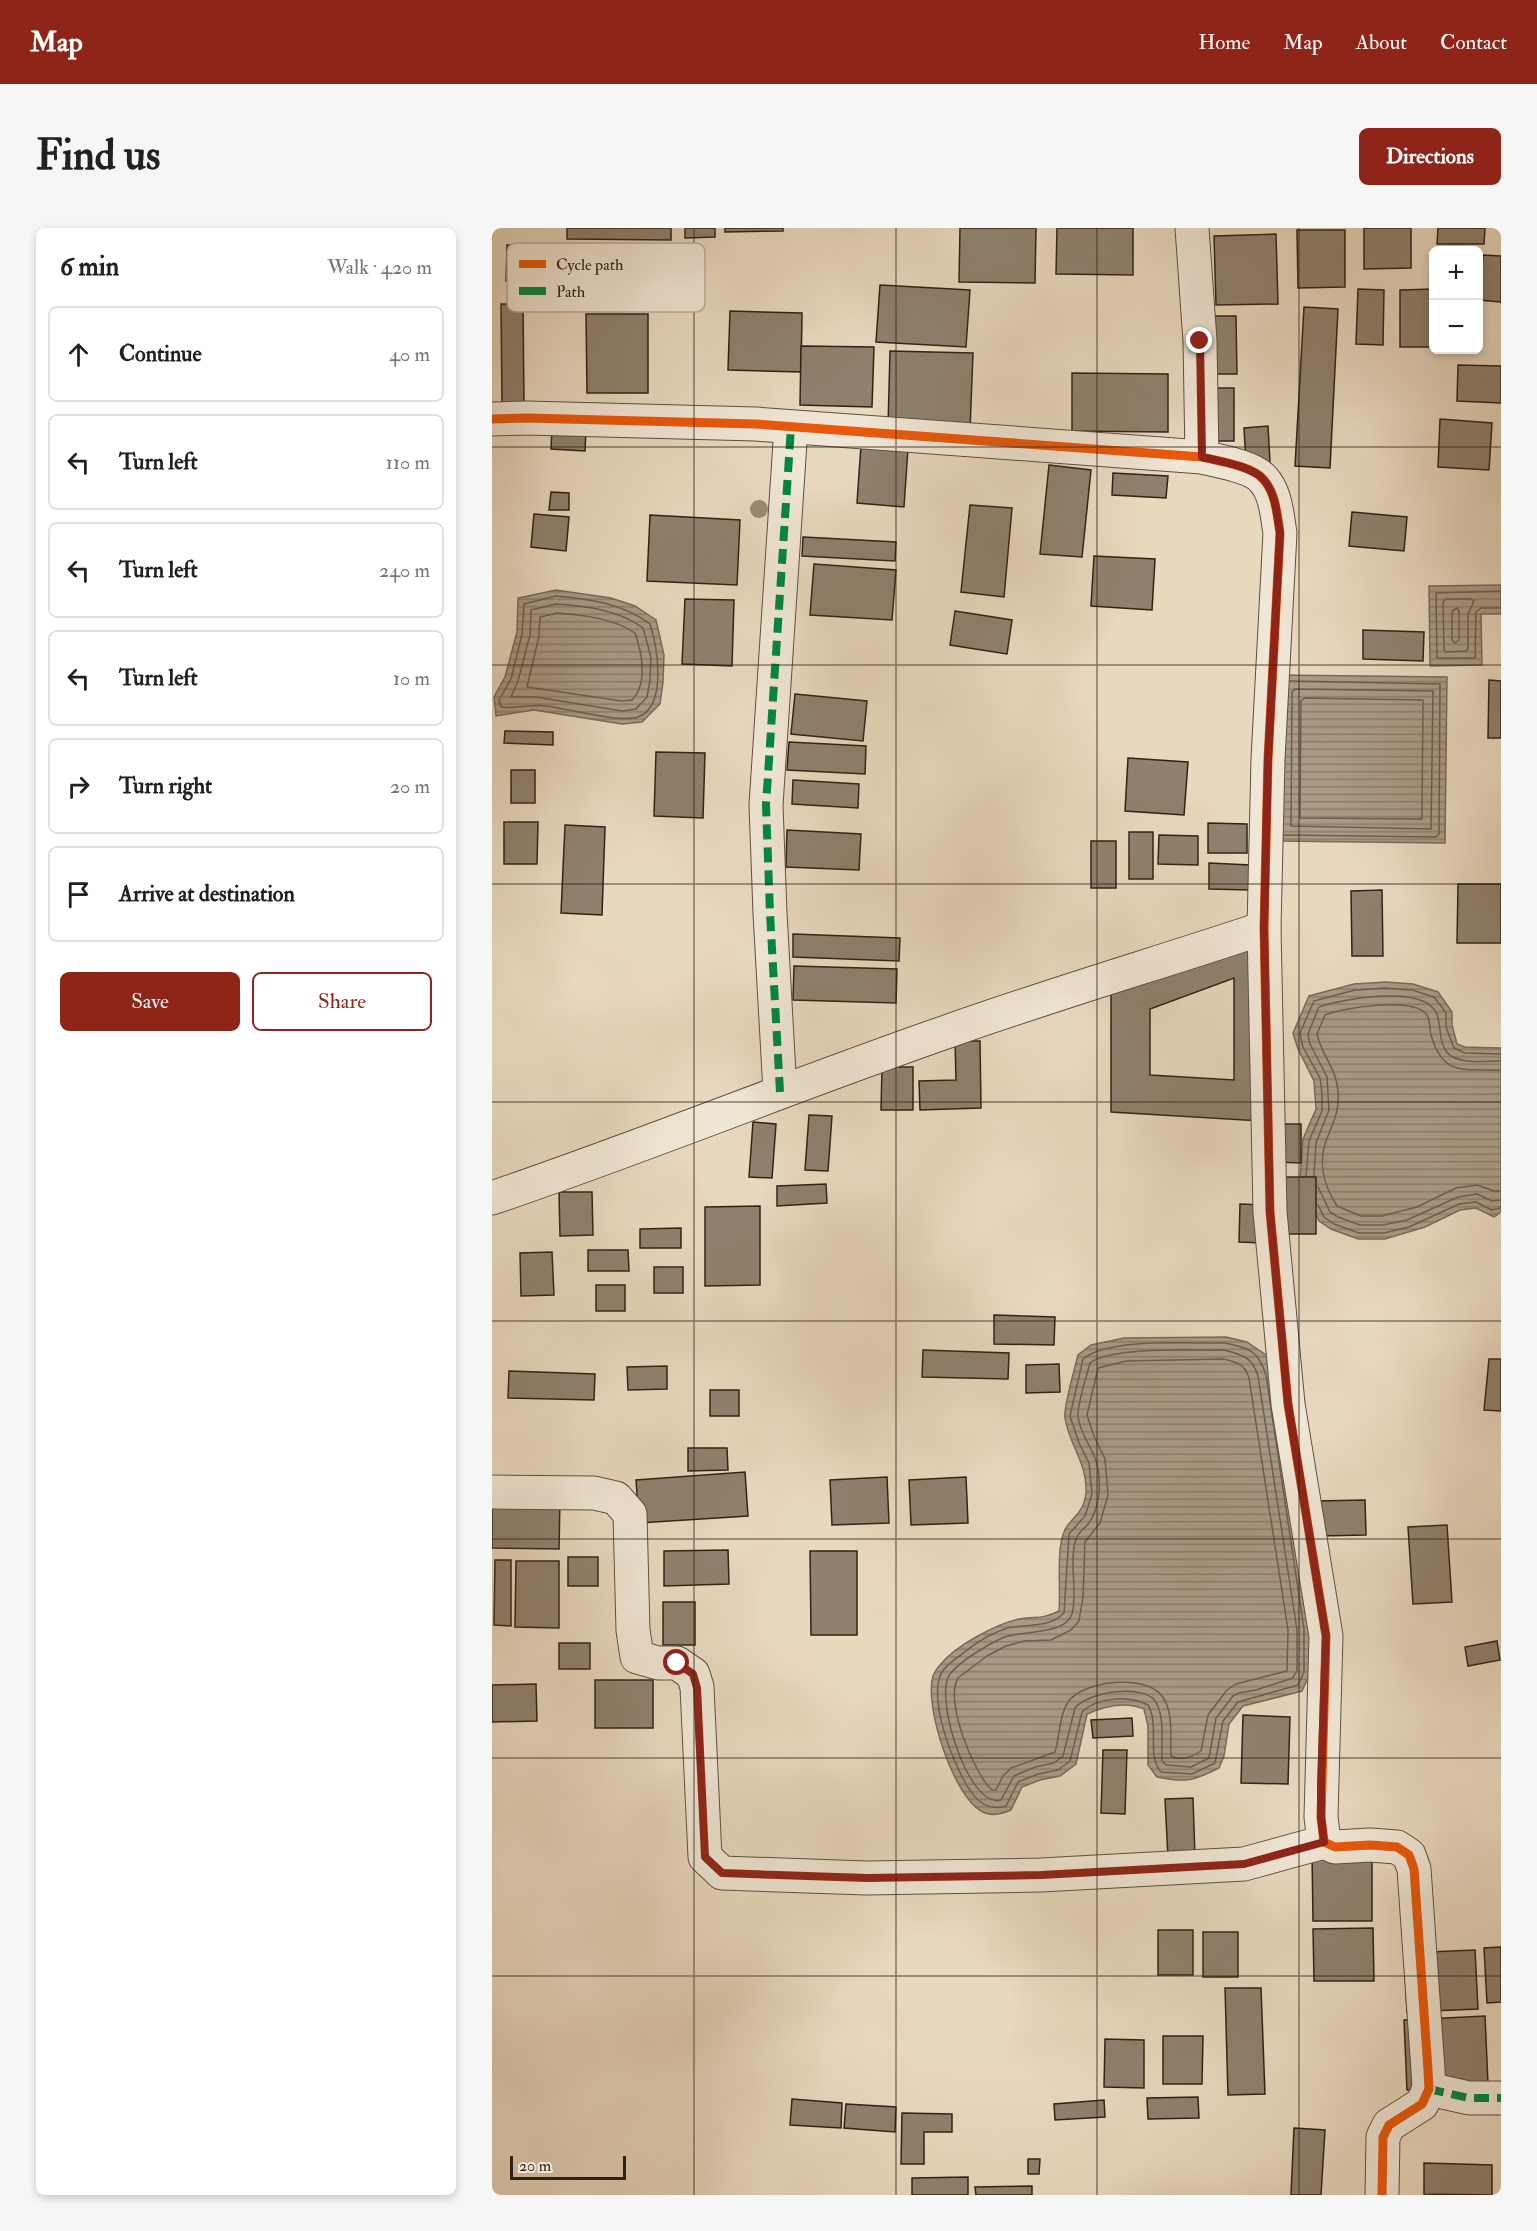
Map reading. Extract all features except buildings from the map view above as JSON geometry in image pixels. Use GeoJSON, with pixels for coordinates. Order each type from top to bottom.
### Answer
{"type":"FeatureCollection","features":[{"type":"Feature","properties":{"kind":"street"},"geometry":{"type":"LineString","coordinates":[[1192,228],[1200,341],[1202,457]]}},
{"type":"Feature","properties":{"kind":"street"},"geometry":{"type":"LineString","coordinates":[[492,419],[527,418],[791,427],[1202,457],[1242,467],[1263,478],[1275,503],[1280,533],[1268,759],[1264,928],[1270,1212],[1288,1404],[1326,1636],[1321,1785],[1324,1842]]}},
{"type":"Feature","properties":{"kind":"street"},"geometry":{"type":"LineString","coordinates":[[780,1092],[766,805],[791,427]]}},
{"type":"Feature","properties":{"kind":"street"},"geometry":{"type":"LineString","coordinates":[[492,1198],[593,1163],[950,1030],[1264,928]]}},
{"type":"Feature","properties":{"kind":"street"},"geometry":{"type":"LineString","coordinates":[[492,1492],[594,1493],[616,1498],[630,1514],[633,1630],[637,1657],[658,1663],[677,1663],[693,1674],[697,1688],[705,1857],[722,1873],[867,1878],[1041,1875],[1244,1864],[1324,1842],[1335,1847],[1370,1845],[1397,1847],[1409,1855],[1414,1869],[1429,2089],[1422,2104],[1389,2125],[1383,2137],[1382,2195]]}},
{"type":"Feature","properties":{"kind":"street"},"geometry":{"type":"LineString","coordinates":[[1429,2089],[1469,2098],[1501,2098]]}},
{"type":"Feature","properties":{"kind":"water"},"geometry":{"type":"Polygon","coordinates":[[[1501,585],[1501,614],[1481,614],[1482,665],[1430,666],[1429,586],[1501,585]]]}},
{"type":"Feature","properties":{"kind":"water"},"geometry":{"type":"Polygon","coordinates":[[[556,590],[611,598],[635,606],[656,620],[664,655],[660,704],[642,722],[622,724],[534,710],[496,716],[494,697],[505,677],[517,632],[518,598],[556,590]]]}},
{"type":"Feature","properties":{"kind":"water"},"geometry":{"type":"Polygon","coordinates":[[[1278,675],[1447,677],[1445,843],[1276,841],[1278,675]]]}},
{"type":"Feature","properties":{"kind":"water"},"geometry":{"type":"Polygon","coordinates":[[[1386,982],[1413,984],[1438,992],[1452,1012],[1452,1025],[1457,1044],[1465,1047],[1501,1048],[1501,1212],[1494,1217],[1476,1208],[1460,1210],[1425,1227],[1385,1239],[1358,1239],[1331,1229],[1319,1221],[1300,1180],[1303,1139],[1316,1109],[1314,1081],[1298,1049],[1293,1033],[1309,996],[1354,984],[1386,982]]]}},
{"type":"Feature","properties":{"kind":"water"},"geometry":{"type":"Polygon","coordinates":[[[1226,1337],[1247,1342],[1266,1355],[1271,1373],[1310,1629],[1310,1673],[1302,1691],[1243,1706],[1229,1724],[1224,1756],[1219,1768],[1189,1780],[1157,1777],[1148,1765],[1148,1726],[1144,1709],[1122,1705],[1094,1711],[1087,1714],[1076,1764],[1060,1776],[1022,1787],[1011,1810],[996,1814],[981,1811],[960,1787],[943,1749],[933,1708],[931,1690],[933,1676],[939,1666],[955,1650],[988,1631],[1019,1619],[1043,1617],[1059,1611],[1059,1560],[1062,1540],[1066,1527],[1082,1506],[1086,1493],[1084,1473],[1065,1418],[1067,1397],[1078,1355],[1091,1345],[1124,1338],[1226,1337]]]}},
{"type":"Feature","properties":{"kind":"marked path"},"geometry":{"type":"LineString","coordinates":[[780,1092],[766,805],[791,427]]}},
{"type":"Feature","properties":{"kind":"marked path"},"geometry":{"type":"LineString","coordinates":[[1429,2089],[1469,2098],[1501,2098]]}},
{"type":"Feature","properties":{"kind":"cycle path"},"geometry":{"type":"LineString","coordinates":[[492,419],[756,424],[1202,457],[1258,474],[1271,491],[1280,533],[1268,759],[1264,928],[1270,1212],[1288,1404],[1326,1636],[1321,1817],[1324,1842],[1335,1847],[1370,1845],[1397,1847],[1409,1855],[1414,1869],[1428,2070],[1429,2089],[1422,2104],[1389,2125],[1383,2137],[1382,2195]]}},
{"type":"Feature","properties":{"kind":"route"},"geometry":{"type":"LineString","coordinates":[[677,1663],[693,1674],[697,1688],[705,1857],[722,1873],[867,1878],[1041,1875],[1244,1864],[1324,1842],[1321,1785],[1326,1636],[1288,1404],[1270,1212],[1264,928],[1268,759],[1280,533],[1275,503],[1263,478],[1242,467],[1202,457],[1200,341]]}}]}
